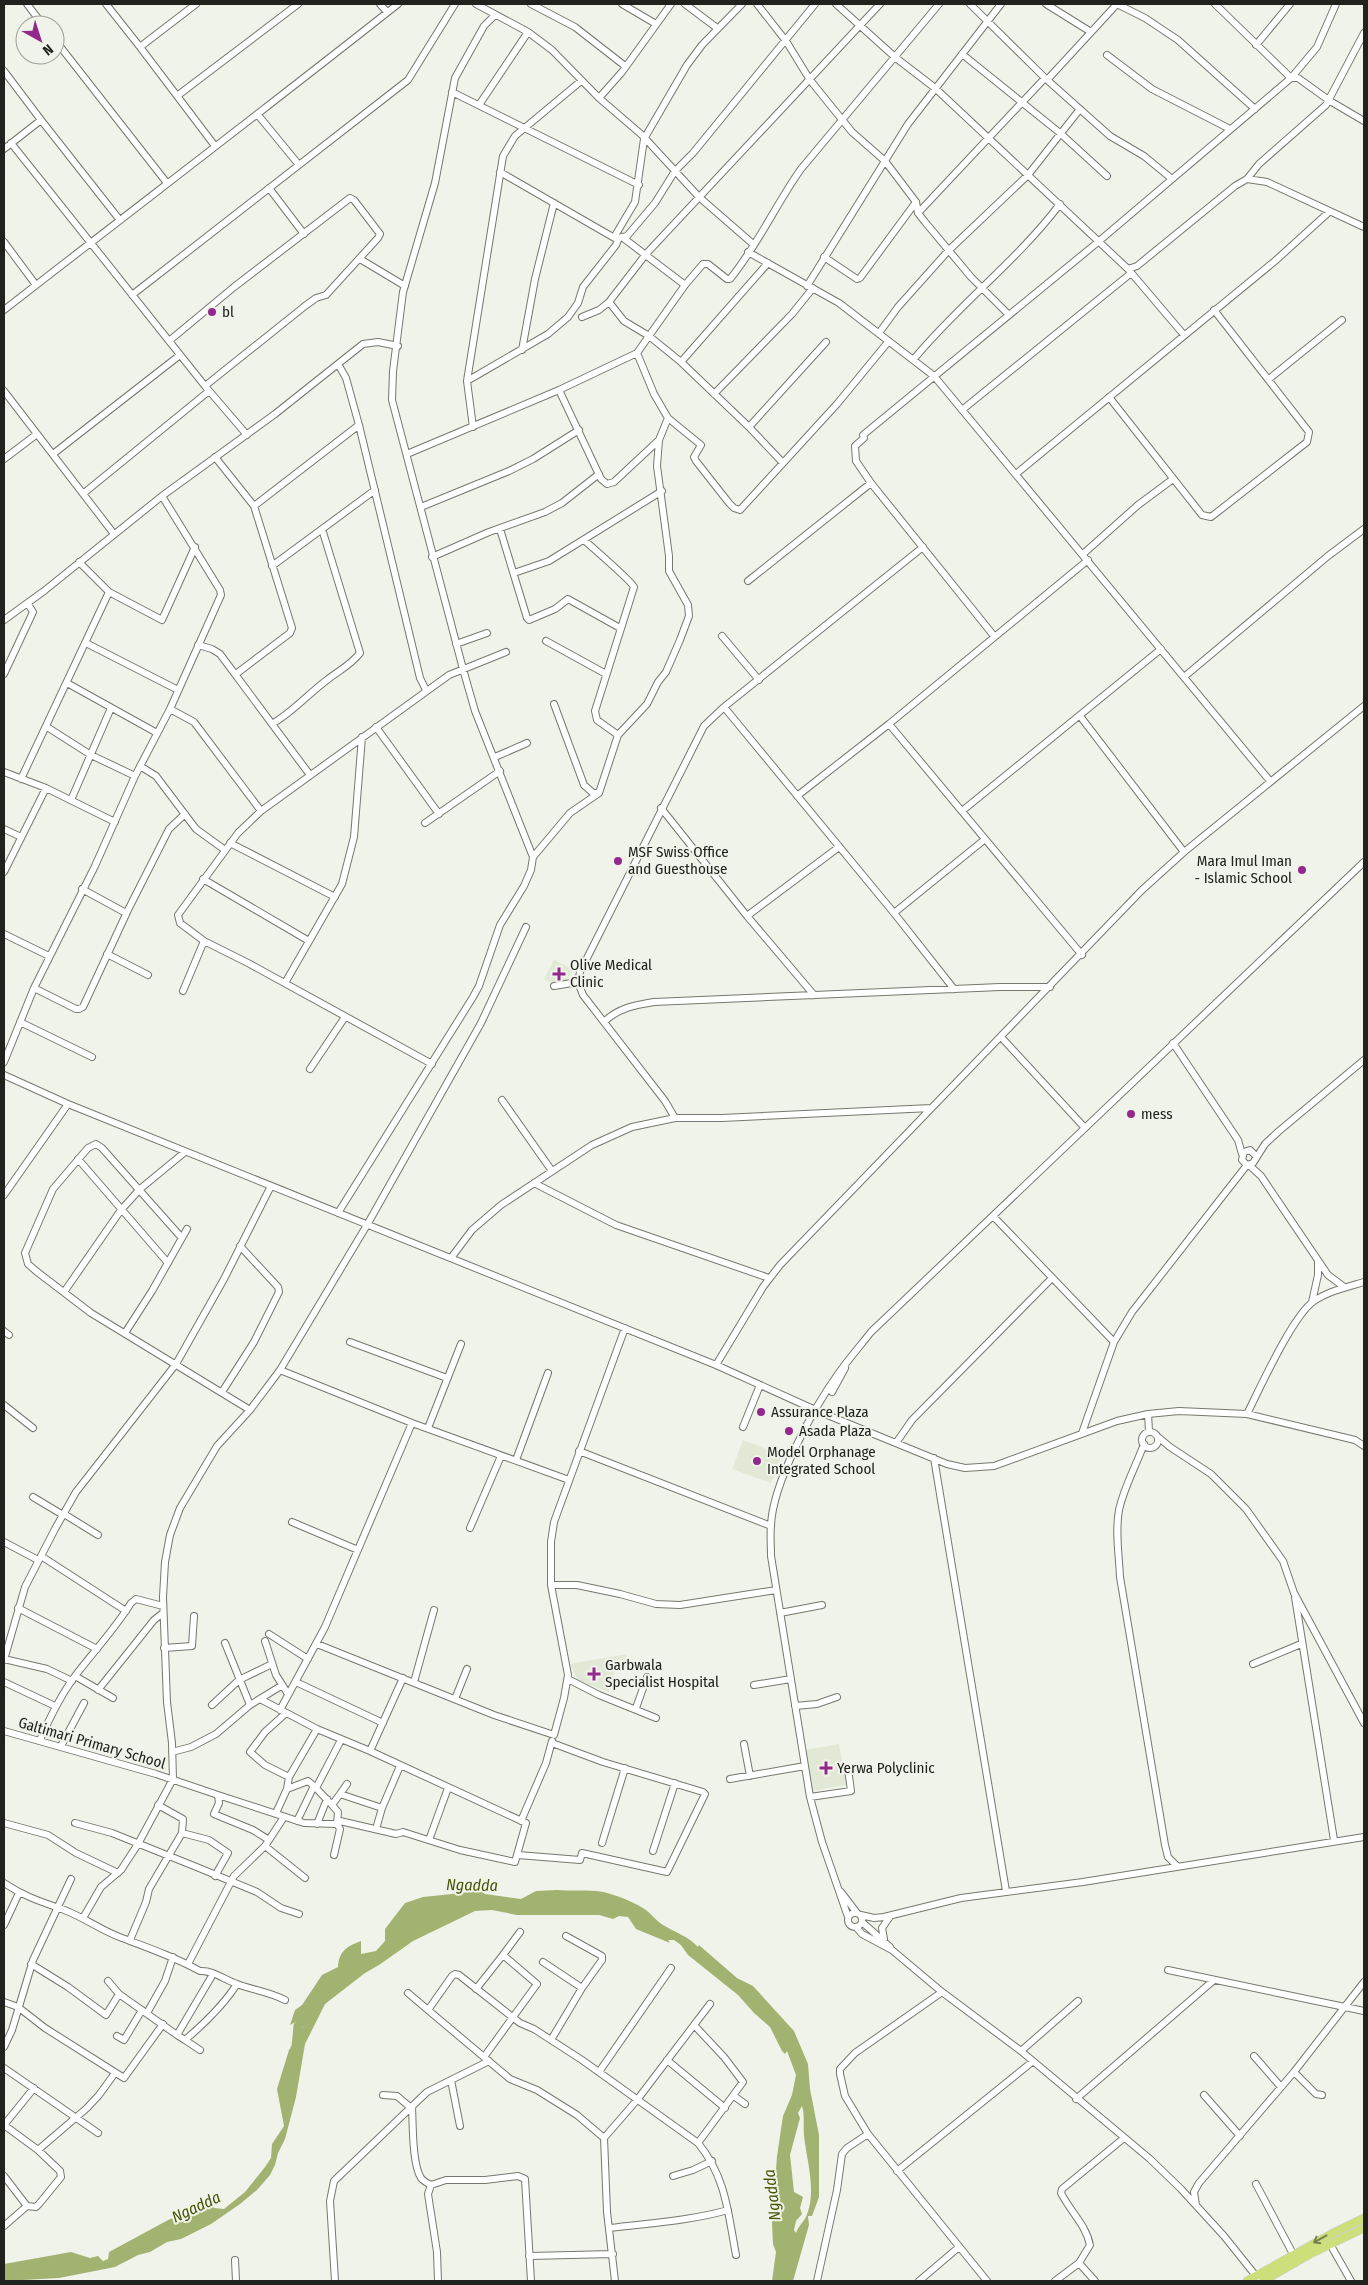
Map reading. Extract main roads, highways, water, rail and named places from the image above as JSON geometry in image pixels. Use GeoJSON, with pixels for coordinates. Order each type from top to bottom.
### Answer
{"type":"FeatureCollection","features":[{"type":"Feature","properties":{"kind":"main road"},"geometry":{"type":"LineString","coordinates":[[1260,2279],[1293,2254],[1364,2218]]}},
{"type":"Feature","properties":{"kind":"main road"},"geometry":{"type":"LineString","coordinates":[[1247,2281],[1260,2279],[1364,2228]]}},
{"type":"Feature","properties":{"kind":"waterway","name":"Ngadda"},"geometry":{"type":"LineString","coordinates":[[296,2047],[298,2026],[315,2006]]}},
{"type":"Feature","properties":{"kind":"place","name":"bl"},"geometry":{"type":"Point","coordinates":[212,312]}},
{"type":"Feature","properties":{"kind":"place","name":"MSF Swiss Office and Guesthouse"},"geometry":{"type":"Point","coordinates":[618,861]}},
{"type":"Feature","properties":{"kind":"place","name":"Mara Imul Iman - Islamic School"},"geometry":{"type":"Point","coordinates":[1302,870]}},
{"type":"Feature","properties":{"kind":"place","name":"Olive Medical Clinic"},"geometry":{"type":"Point","coordinates":[559,974]}},
{"type":"Feature","properties":{"kind":"place","name":"mess"},"geometry":{"type":"Point","coordinates":[1131,1114]}},
{"type":"Feature","properties":{"kind":"place","name":"Assurance Plaza"},"geometry":{"type":"Point","coordinates":[761,1412]}},
{"type":"Feature","properties":{"kind":"place","name":"Asada Plaza"},"geometry":{"type":"Point","coordinates":[789,1431]}},
{"type":"Feature","properties":{"kind":"place","name":"Model Orphanage Integrated School"},"geometry":{"type":"Point","coordinates":[757,1461]}},
{"type":"Feature","properties":{"kind":"place","name":"Garbwala Specialist Hospital"},"geometry":{"type":"Point","coordinates":[594,1674]}},
{"type":"Feature","properties":{"kind":"place","name":"Yerwa Polyclinic"},"geometry":{"type":"Point","coordinates":[826,1768]}}]}
